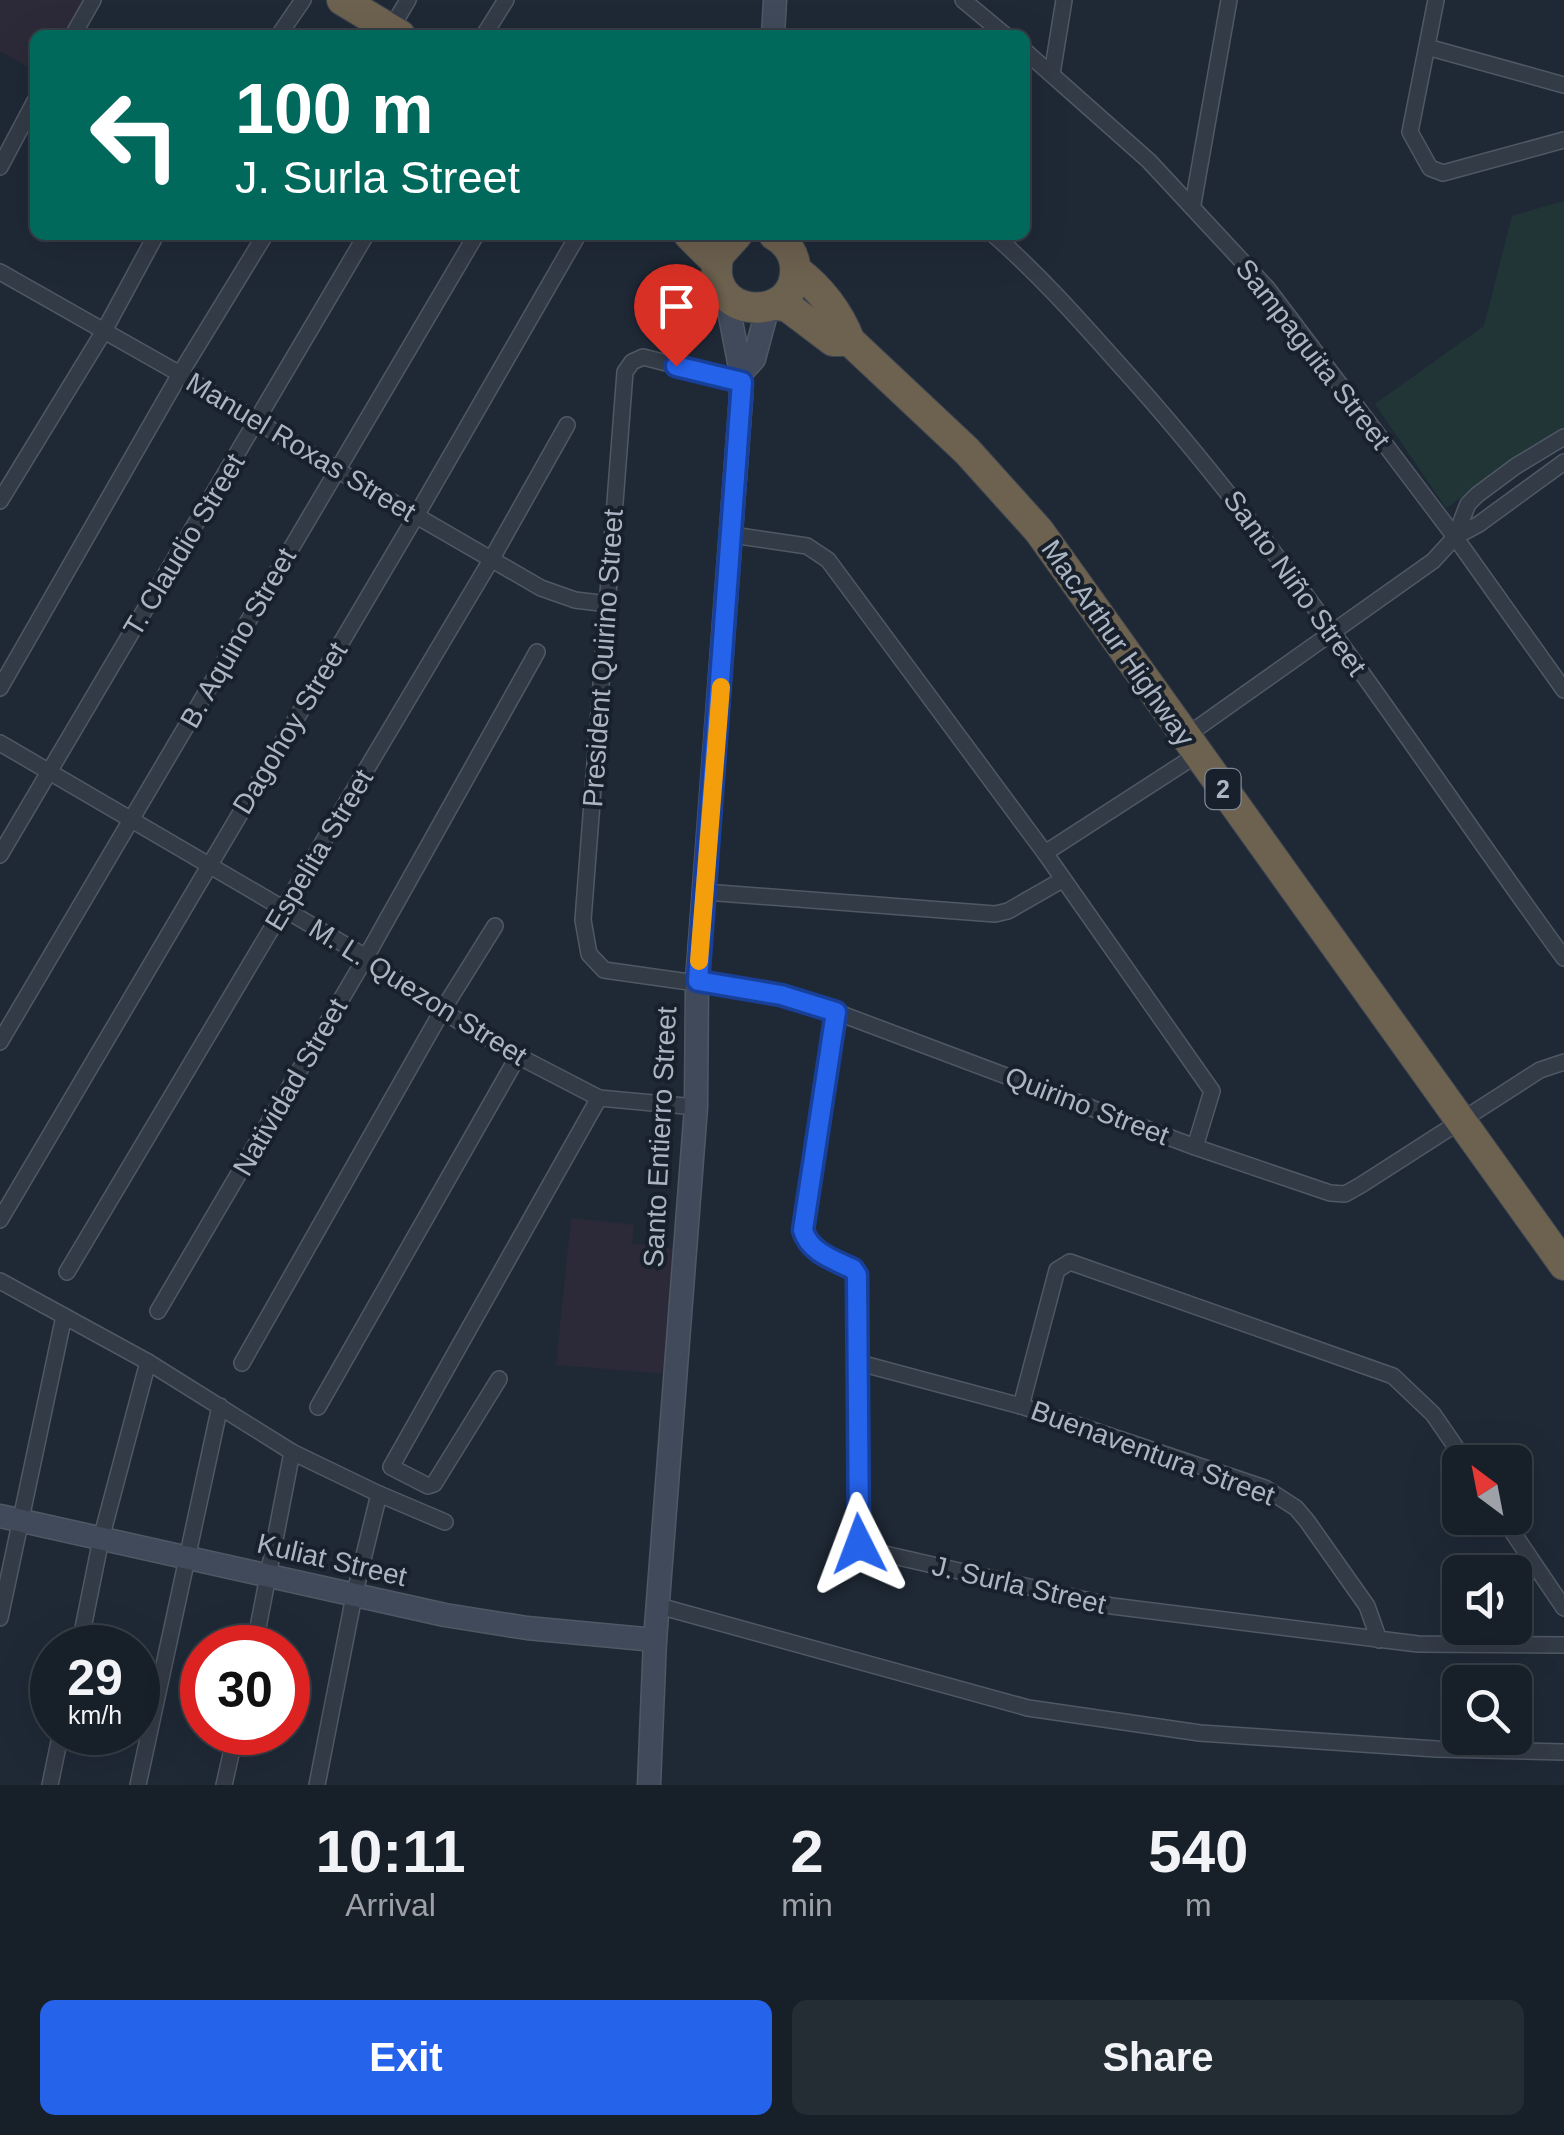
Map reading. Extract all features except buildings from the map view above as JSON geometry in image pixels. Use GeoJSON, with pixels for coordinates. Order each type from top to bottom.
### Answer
{"type":"FeatureCollection","features":[{"type":"Feature","properties":{"kind":"highway"},"geometry":{"type":"LineString","coordinates":[[342,0],[387,30]]}},
{"type":"Feature","properties":{"kind":"highway"},"geometry":{"type":"LineString","coordinates":[[694,240],[717,263]]}},
{"type":"Feature","properties":{"kind":"highway"},"geometry":{"type":"LineString","coordinates":[[726,295],[719,283],[717,263],[731,240]]}},
{"type":"Feature","properties":{"kind":"highway","name":"2"},"geometry":{"type":"LineString","coordinates":[[780,240],[789,248],[796,270]]}},
{"type":"Feature","properties":{"kind":"highway"},"geometry":{"type":"LineString","coordinates":[[771,306],[790,288],[796,270]]}},
{"type":"Feature","properties":{"kind":"highway","name":"MacArthur Highway"},"geometry":{"type":"LineString","coordinates":[[796,270],[841,318],[850,340],[967,451],[1039,532],[1564,1265]]}},
{"type":"Feature","properties":{"kind":"highway","name":"2"},"geometry":{"type":"LineString","coordinates":[[726,295],[748,308],[771,306]]}},
{"type":"Feature","properties":{"kind":"highway","name":"MacArthur Highway"},"geometry":{"type":"LineString","coordinates":[[771,306],[788,307],[832,341],[850,340]]}},
{"type":"Feature","properties":{"kind":"main road"},"geometry":{"type":"LineString","coordinates":[[772,30],[775,0]]}},
{"type":"Feature","properties":{"kind":"main road","name":"Santo Entierro Street"},"geometry":{"type":"LineString","coordinates":[[649,1785],[655,1640],[696,1107],[698,981],[741,377],[726,295]]}},
{"type":"Feature","properties":{"kind":"main road","name":"Santo Entierro Street"},"geometry":{"type":"LineString","coordinates":[[741,377],[754,359],[771,306]]}},
{"type":"Feature","properties":{"kind":"main road","name":"Kuliat Street"},"geometry":{"type":"LineString","coordinates":[[11,1519],[354,1596],[528,1628],[655,1640]]}},
{"type":"Feature","properties":{"kind":"street"},"geometry":{"type":"LineString","coordinates":[[76,30],[93,0]]}},
{"type":"Feature","properties":{"kind":"street"},"geometry":{"type":"LineString","coordinates":[[282,30],[303,0]]}},
{"type":"Feature","properties":{"kind":"street"},"geometry":{"type":"LineString","coordinates":[[393,30],[408,0]]}},
{"type":"Feature","properties":{"kind":"street"},"geometry":{"type":"LineString","coordinates":[[487,30],[506,0]]}},
{"type":"Feature","properties":{"kind":"street"},"geometry":{"type":"LineString","coordinates":[[962,0],[999,30]]}},
{"type":"Feature","properties":{"kind":"street"},"geometry":{"type":"LineString","coordinates":[[1052,74],[1064,0]]}},
{"type":"Feature","properties":{"kind":"street"},"geometry":{"type":"LineString","coordinates":[[1193,204],[1229,0]]}},
{"type":"Feature","properties":{"kind":"street"},"geometry":{"type":"LineString","coordinates":[[1436,0],[1410,132],[1414,145],[1434,172],[1443,173],[1564,140]]}},
{"type":"Feature","properties":{"kind":"street"},"geometry":{"type":"LineString","coordinates":[[1427,46],[1564,85]]}},
{"type":"Feature","properties":{"kind":"street","name":"Sampaguita Street"},"geometry":{"type":"LineString","coordinates":[[1030,56],[1193,204],[1268,288],[1564,690]]}},
{"type":"Feature","properties":{"kind":"street"},"geometry":{"type":"LineString","coordinates":[[0,167],[30,111]]}},
{"type":"Feature","properties":{"kind":"street"},"geometry":{"type":"LineString","coordinates":[[0,501],[104,331],[153,240]]}},
{"type":"Feature","properties":{"kind":"street"},"geometry":{"type":"LineString","coordinates":[[0,688],[180,374],[262,240]]}},
{"type":"Feature","properties":{"kind":"street","name":"T. Claudio Street"},"geometry":{"type":"LineString","coordinates":[[0,855],[363,240]]}},
{"type":"Feature","properties":{"kind":"street","name":"B. Aquino Street"},"geometry":{"type":"LineString","coordinates":[[0,1042],[473,240]]}},
{"type":"Feature","properties":{"kind":"street","name":"Dagohoy Street"},"geometry":{"type":"LineString","coordinates":[[0,1220],[575,240]]}},
{"type":"Feature","properties":{"kind":"street","name":"Santo Niño Street"},"geometry":{"type":"LineString","coordinates":[[1000,240],[1040,276],[1199,453],[1333,631],[1564,958]]}},
{"type":"Feature","properties":{"kind":"street","name":"Manuel Roxas Street"},"geometry":{"type":"LineString","coordinates":[[0,272],[492,560],[560,596],[608,604]]}},
{"type":"Feature","properties":{"kind":"street","name":"President Quirino Street"},"geometry":{"type":"LineString","coordinates":[[698,981],[604,970],[590,954],[583,920],[625,372],[632,362],[644,358],[741,377]]}},
{"type":"Feature","properties":{"kind":"street","name":"Espelita Street"},"geometry":{"type":"LineString","coordinates":[[67,1272],[492,560],[567,425]]}},
{"type":"Feature","properties":{"kind":"street"},"geometry":{"type":"LineString","coordinates":[[1455,537],[1468,504],[1476,495],[1564,437]]}},
{"type":"Feature","properties":{"kind":"street"},"geometry":{"type":"LineString","coordinates":[[1044,853],[1192,745],[1333,631],[1433,561],[1455,537],[1564,462]]}},
{"type":"Feature","properties":{"kind":"street"},"geometry":{"type":"LineString","coordinates":[[732,535],[807,546],[828,560],[1044,853],[1212,1092],[1195,1147]]}},
{"type":"Feature","properties":{"kind":"street","name":"Natividad Street"},"geometry":{"type":"LineString","coordinates":[[158,1310],[366,957],[536,652]]}},
{"type":"Feature","properties":{"kind":"street","name":"M. L. Quezon Street"},"geometry":{"type":"LineString","coordinates":[[0,742],[366,957],[442,1011],[518,1056],[599,1098],[696,1107]]}},
{"type":"Feature","properties":{"kind":"street"},"geometry":{"type":"LineString","coordinates":[[704,892],[995,914],[1008,911],[1062,880]]}},
{"type":"Feature","properties":{"kind":"street"},"geometry":{"type":"LineString","coordinates":[[242,1363],[494,926]]}},
{"type":"Feature","properties":{"kind":"street","name":"Quirino Street"},"geometry":{"type":"LineString","coordinates":[[698,981],[781,995],[836,1012],[1330,1194],[1344,1194],[1462,1122]]}},
{"type":"Feature","properties":{"kind":"street","name":"J. Surla Street"},"geometry":{"type":"LineString","coordinates":[[836,1012],[803,1230],[813,1248],[856,1271],[856,1531],[863,1548],[1112,1606],[1418,1644],[1564,1646]]}},
{"type":"Feature","properties":{"kind":"street"},"geometry":{"type":"LineString","coordinates":[[318,1407],[518,1056]]}},
{"type":"Feature","properties":{"kind":"street"},"geometry":{"type":"LineString","coordinates":[[1462,1122],[1540,1070],[1564,1062]]}},
{"type":"Feature","properties":{"kind":"street"},"geometry":{"type":"LineString","coordinates":[[498,1379],[434,1484],[428,1486],[391,1467],[599,1098]]}},
{"type":"Feature","properties":{"kind":"street"},"geometry":{"type":"LineString","coordinates":[[1021,1406],[1057,1270],[1065,1262],[1393,1376],[1433,1414],[1454,1445]]}},
{"type":"Feature","properties":{"kind":"street"},"geometry":{"type":"LineString","coordinates":[[0,1281],[148,1362],[292,1452],[445,1522]]}},
{"type":"Feature","properties":{"kind":"street"},"geometry":{"type":"LineString","coordinates":[[0,1618],[11,1519],[64,1316]]}},
{"type":"Feature","properties":{"kind":"street"},"geometry":{"type":"LineString","coordinates":[[83,1625],[101,1539],[148,1362]]}},
{"type":"Feature","properties":{"kind":"street","name":"Buenaventura Street"},"geometry":{"type":"LineString","coordinates":[[856,1362],[1021,1406],[1265,1488],[1296,1508],[1307,1521],[1367,1606],[1379,1640]]}},
{"type":"Feature","properties":{"kind":"street"},"geometry":{"type":"LineString","coordinates":[[138,1785],[220,1406]]}},
{"type":"Feature","properties":{"kind":"street"},"geometry":{"type":"LineString","coordinates":[[259,1625],[292,1452]]}},
{"type":"Feature","properties":{"kind":"street"},"geometry":{"type":"LineString","coordinates":[[317,1785],[378,1494]]}},
{"type":"Feature","properties":{"kind":"street"},"geometry":{"type":"LineString","coordinates":[[1514,1535],[1564,1608]]}},
{"type":"Feature","properties":{"kind":"street"},"geometry":{"type":"LineString","coordinates":[[659,1606],[1028,1708],[1200,1733],[1425,1748],[1564,1752]]}},
{"type":"Feature","properties":{"kind":"street"},"geometry":{"type":"LineString","coordinates":[[50,1785],[56,1755]]}},
{"type":"Feature","properties":{"kind":"street"},"geometry":{"type":"LineString","coordinates":[[224,1785],[231,1755]]}},
{"type":"Feature","properties":{"kind":"shaded area"},"geometry":{"type":"Polygon","coordinates":[[[0,0],[85,0],[69,30],[30,30],[30,68],[0,51],[0,0]]]}},
{"type":"Feature","properties":{"kind":"shaded area"},"geometry":{"type":"Polygon","coordinates":[[[571,1218],[634,1225],[632,1243],[674,1249],[668,1374],[556,1365],[571,1218]]]}},
{"type":"Feature","properties":{"kind":"green space"},"geometry":{"type":"Polygon","coordinates":[[[1564,201],[1564,428],[1446,508],[1375,404],[1484,326],[1512,216],[1564,201]]]}},
{"type":"Feature","properties":{"kind":"slow traffic"},"geometry":{"type":"LineString","coordinates":[[699,961],[721,687]]}},
{"type":"Feature","properties":{"kind":"route"},"geometry":{"type":"LineString","coordinates":[[676,366],[742,382],[698,981],[781,995],[836,1012],[803,1230],[813,1248],[853,1269],[857,1275],[859,1544]]}}]}
